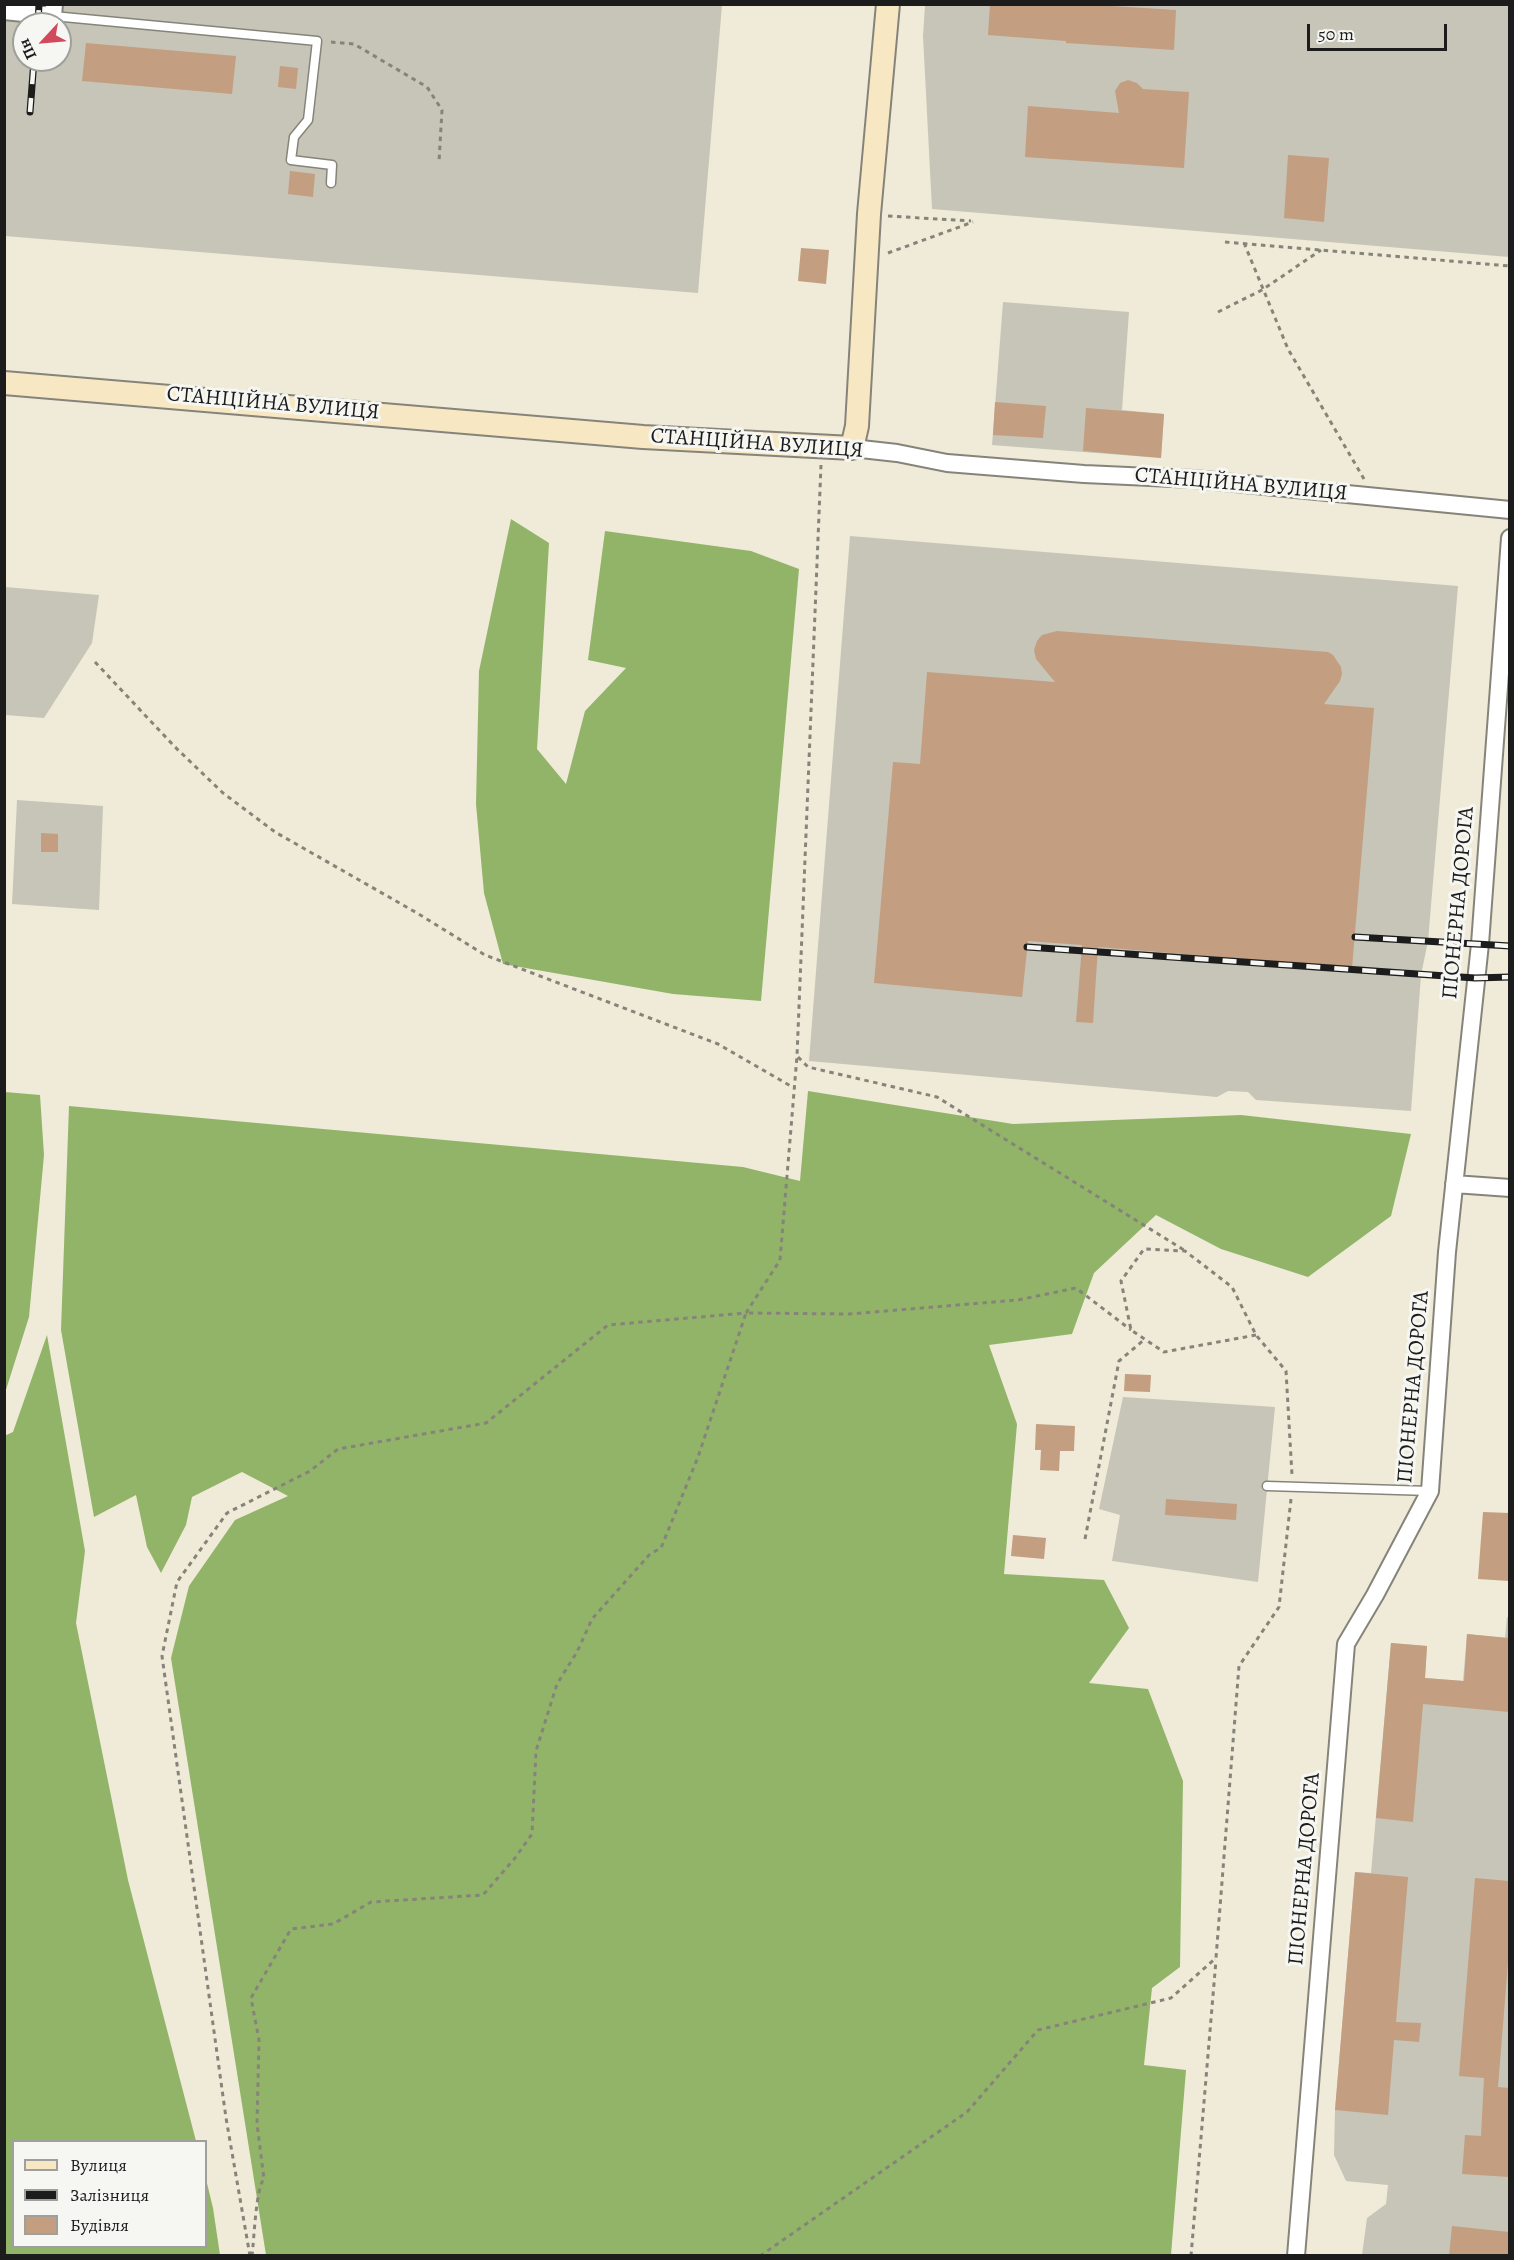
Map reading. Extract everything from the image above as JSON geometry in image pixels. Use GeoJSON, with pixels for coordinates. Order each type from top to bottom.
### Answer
{"type":"FeatureCollection","features":[{"type":"Feature","properties":{"kind":"street"},"geometry":{"type":"LineString","coordinates":[[852,448],[857,426],[869,214],[888,4]]}},
{"type":"Feature","properties":{"kind":"street"},"geometry":{"type":"LineString","coordinates":[[4,11],[54,10]]}},
{"type":"Feature","properties":{"kind":"street","name":"СТАНЦІЙНА ВУЛИЦЯ"},"geometry":{"type":"LineString","coordinates":[[4,383],[643,437],[852,448],[897,453],[946,463],[1084,474],[1194,479],[1509,510]]}},
{"type":"Feature","properties":{"kind":"street","name":"ПІОНЕРНА ДОРОГА"},"geometry":{"type":"LineString","coordinates":[[1296,2256],[1346,1644],[1375,1595],[1430,1491],[1454,1184],[1480,944],[1509,538]]}},
{"type":"Feature","properties":{"kind":"street"},"geometry":{"type":"LineString","coordinates":[[1454,1184],[1509,1188]]}},
{"type":"Feature","properties":{"kind":"lane"},"geometry":{"type":"LineString","coordinates":[[54,10],[317,41],[308,120],[294,137],[291,160],[332,165],[331,183]]}},
{"type":"Feature","properties":{"kind":"lane"},"geometry":{"type":"LineString","coordinates":[[1267,1486],[1430,1491]]}},
{"type":"Feature","properties":{"kind":"path"},"geometry":{"type":"LineString","coordinates":[[317,41],[354,44],[427,87],[442,110],[439,162]]}},
{"type":"Feature","properties":{"kind":"path"},"geometry":{"type":"LineString","coordinates":[[867,261],[973,222],[869,214]]}},
{"type":"Feature","properties":{"kind":"path"},"geometry":{"type":"LineString","coordinates":[[1225,242],[1509,266]]}},
{"type":"Feature","properties":{"kind":"path"},"geometry":{"type":"LineString","coordinates":[[1244,243],[1288,349],[1374,496]]}},
{"type":"Feature","properties":{"kind":"path"},"geometry":{"type":"LineString","coordinates":[[1218,312],[1262,290],[1321,250]]}},
{"type":"Feature","properties":{"kind":"path"},"geometry":{"type":"LineString","coordinates":[[251,2256],[257,2213],[256,2200],[264,2179],[257,2124],[259,2040],[251,1998],[291,1929],[333,1924],[371,1902],[483,1894],[515,1858],[532,1834],[536,1751],[557,1684],[577,1652],[592,1619],[650,1554],[661,1548],[698,1458],[746,1313],[780,1260],[797,1056],[822,446]]}},
{"type":"Feature","properties":{"kind":"path"},"geometry":{"type":"LineString","coordinates":[[95,662],[215,786],[275,832],[417,913],[485,955],[718,1044],[794,1088]]}},
{"type":"Feature","properties":{"kind":"path"},"geometry":{"type":"LineString","coordinates":[[797,1056],[808,1067],[937,1097],[1185,1251],[1232,1287],[1256,1335],[1286,1371],[1293,1487],[1279,1607],[1239,1666],[1191,2256]]}},
{"type":"Feature","properties":{"kind":"path"},"geometry":{"type":"LineString","coordinates":[[1131,1330],[1121,1281],[1144,1249],[1185,1251]]}},
{"type":"Feature","properties":{"kind":"path"},"geometry":{"type":"LineString","coordinates":[[251,2256],[226,2118],[162,1656],[177,1582],[227,1513],[310,1471],[338,1449],[486,1423],[608,1325],[746,1313],[850,1314],[1018,1300],[1076,1288],[1164,1352],[1256,1335]]}},
{"type":"Feature","properties":{"kind":"path"},"geometry":{"type":"LineString","coordinates":[[1084,1539],[1119,1361],[1145,1339]]}},
{"type":"Feature","properties":{"kind":"path"},"geometry":{"type":"LineString","coordinates":[[760,2256],[967,2112],[1038,2030],[1171,1998],[1216,1958]]}},
{"type":"Feature","properties":{"kind":"shaded area"},"geometry":{"type":"Polygon","coordinates":[[[4,5],[722,5],[698,293],[5,236],[4,5]]]}},
{"type":"Feature","properties":{"kind":"shaded area"},"geometry":{"type":"Polygon","coordinates":[[[925,5],[1509,5],[1509,257],[932,209],[923,36],[925,5]]]}},
{"type":"Feature","properties":{"kind":"shaded area"},"geometry":{"type":"Polygon","coordinates":[[[1003,302],[1129,312],[1122,410],[1164,414],[1161,458],[992,445],[1003,302]]]}},
{"type":"Feature","properties":{"kind":"shaded area"},"geometry":{"type":"Polygon","coordinates":[[[850,536],[1458,586],[1428,941],[1421,975],[1411,1111],[1256,1100],[1248,1092],[1228,1091],[1217,1097],[809,1061],[850,536]]]}},
{"type":"Feature","properties":{"kind":"shaded area"},"geometry":{"type":"Polygon","coordinates":[[[5,587],[99,595],[92,643],[44,718],[5,715],[5,587]]]}},
{"type":"Feature","properties":{"kind":"shaded area"},"geometry":{"type":"Polygon","coordinates":[[[17,800],[103,806],[99,910],[12,904],[17,800]]]}},
{"type":"Feature","properties":{"kind":"shaded area"},"geometry":{"type":"Polygon","coordinates":[[[1123,1397],[1275,1407],[1258,1582],[1112,1561],[1120,1515],[1099,1509],[1123,1397]]]}},
{"type":"Feature","properties":{"kind":"shaded area"},"geometry":{"type":"Polygon","coordinates":[[[1507,1617],[1509,1617],[1509,2255],[1362,2255],[1367,2218],[1386,2204],[1388,2185],[1346,2181],[1334,2155],[1335,2110],[1355,1872],[1371,1873],[1391,1643],[1427,1646],[1425,1678],[1463,1681],[1467,1634],[1505,1638],[1507,1617]]]}},
{"type":"Feature","properties":{"kind":"green space"},"geometry":{"type":"Polygon","coordinates":[[[511,519],[549,543],[537,749],[566,784],[585,711],[626,668],[588,660],[605,531],[751,551],[799,569],[761,1001],[673,994],[503,964],[484,893],[476,804],[479,671],[511,519]]]}},
{"type":"Feature","properties":{"kind":"green space"},"geometry":{"type":"Polygon","coordinates":[[[808,1091],[1013,1124],[1241,1115],[1411,1134],[1391,1216],[1308,1277],[1221,1249],[1156,1215],[1094,1273],[1072,1334],[989,1345],[1017,1424],[1004,1574],[1104,1580],[1129,1628],[1089,1683],[1148,1689],[1183,1781],[1180,1967],[1152,1988],[1144,2065],[1186,2070],[1171,2255],[266,2255],[171,1658],[189,1586],[235,1520],[288,1496],[242,1472],[192,1497],[186,1525],[161,1573],[147,1547],[136,1495],[94,1517],[61,1330],[69,1106],[743,1167],[800,1181],[808,1091]]]}},
{"type":"Feature","properties":{"kind":"green space"},"geometry":{"type":"Polygon","coordinates":[[[5,1092],[40,1095],[44,1155],[29,1317],[5,1393],[5,1092]]]}},
{"type":"Feature","properties":{"kind":"green space"},"geometry":{"type":"Polygon","coordinates":[[[47,1335],[85,1551],[76,1623],[128,1880],[196,2140],[12,2140],[12,2248],[207,2248],[207,2183],[220,2255],[5,2255],[4,1436],[13,1432],[47,1335]]]}},
{"type":"Feature","properties":{"kind":"building"},"geometry":{"type":"Polygon","coordinates":[[[990,4],[1080,4],[1176,10],[1174,50],[988,35],[990,4]]]}},
{"type":"Feature","properties":{"kind":"building"},"geometry":{"type":"Polygon","coordinates":[[[86,43],[236,56],[232,94],[82,81],[86,43]]]}},
{"type":"Feature","properties":{"kind":"building"},"geometry":{"type":"Polygon","coordinates":[[[280,66],[298,68],[296,89],[278,87],[280,66]]]}},
{"type":"Feature","properties":{"kind":"building"},"geometry":{"type":"Polygon","coordinates":[[[1128,80],[1137,83],[1143,89],[1189,92],[1184,168],[1025,157],[1028,106],[1119,113],[1115,91],[1120,83],[1128,80]]]}},
{"type":"Feature","properties":{"kind":"building"},"geometry":{"type":"Polygon","coordinates":[[[1288,155],[1329,158],[1324,222],[1284,218],[1288,155]]]}},
{"type":"Feature","properties":{"kind":"building"},"geometry":{"type":"Polygon","coordinates":[[[290,171],[315,174],[313,197],[288,194],[290,171]]]}},
{"type":"Feature","properties":{"kind":"building"},"geometry":{"type":"Polygon","coordinates":[[[801,248],[829,250],[826,284],[798,281],[801,248]]]}},
{"type":"Feature","properties":{"kind":"building"},"geometry":{"type":"Polygon","coordinates":[[[995,402],[1046,406],[1043,438],[993,435],[995,402]]]}},
{"type":"Feature","properties":{"kind":"building"},"geometry":{"type":"Polygon","coordinates":[[[1086,408],[1164,414],[1161,458],[1083,451],[1086,408]]]}},
{"type":"Feature","properties":{"kind":"building"},"geometry":{"type":"Polygon","coordinates":[[[1057,631],[1328,652],[1333,655],[1341,667],[1342,674],[1340,681],[1324,704],[1374,708],[1352,968],[1098,947],[1093,1023],[1076,1022],[1082,945],[1028,941],[1022,997],[874,983],[893,762],[920,764],[927,672],[1055,682],[1036,659],[1034,650],[1042,635],[1057,631]]]}},
{"type":"Feature","properties":{"kind":"building"},"geometry":{"type":"Polygon","coordinates":[[[41,833],[58,834],[58,852],[41,852],[41,833]]]}},
{"type":"Feature","properties":{"kind":"building"},"geometry":{"type":"Polygon","coordinates":[[[1125,1374],[1151,1375],[1150,1392],[1124,1391],[1125,1374]]]}},
{"type":"Feature","properties":{"kind":"building"},"geometry":{"type":"Polygon","coordinates":[[[1036,1424],[1075,1426],[1074,1451],[1060,1451],[1059,1471],[1040,1470],[1041,1450],[1035,1450],[1036,1424]]]}},
{"type":"Feature","properties":{"kind":"building"},"geometry":{"type":"Polygon","coordinates":[[[1166,1499],[1237,1504],[1236,1520],[1165,1515],[1166,1499]]]}},
{"type":"Feature","properties":{"kind":"building"},"geometry":{"type":"Polygon","coordinates":[[[1483,1512],[1509,1513],[1509,1581],[1478,1579],[1483,1512]]]}},
{"type":"Feature","properties":{"kind":"building"},"geometry":{"type":"Polygon","coordinates":[[[1013,1535],[1046,1538],[1044,1559],[1011,1556],[1013,1535]]]}},
{"type":"Feature","properties":{"kind":"building"},"geometry":{"type":"Polygon","coordinates":[[[1467,1634],[1509,1638],[1509,1712],[1423,1704],[1413,1822],[1376,1818],[1391,1643],[1427,1646],[1425,1678],[1464,1681],[1467,1634]]]}},
{"type":"Feature","properties":{"kind":"building"},"geometry":{"type":"Polygon","coordinates":[[[1355,1872],[1408,1877],[1396,2022],[1421,2023],[1419,2042],[1394,2040],[1388,2115],[1335,2110],[1355,1872]]]}},
{"type":"Feature","properties":{"kind":"building"},"geometry":{"type":"Polygon","coordinates":[[[1475,1878],[1509,1881],[1509,1950],[1498,2087],[1509,2088],[1509,2177],[1462,2174],[1465,2135],[1481,2136],[1484,2078],[1459,2076],[1475,1878]]]}},
{"type":"Feature","properties":{"kind":"building"},"geometry":{"type":"Polygon","coordinates":[[[1452,2226],[1509,2232],[1509,2256],[1449,2256],[1452,2226]]]}},
{"type":"Feature","properties":{"kind":"railway"},"geometry":{"type":"LineString","coordinates":[[39,4],[39,12]]}},
{"type":"Feature","properties":{"kind":"railway"},"geometry":{"type":"LineString","coordinates":[[30,112],[33,72]]}},
{"type":"Feature","properties":{"kind":"railway"},"geometry":{"type":"LineString","coordinates":[[1355,937],[1510,946]]}},
{"type":"Feature","properties":{"kind":"railway"},"geometry":{"type":"LineString","coordinates":[[1027,947],[1475,978],[1510,977]]}}]}
